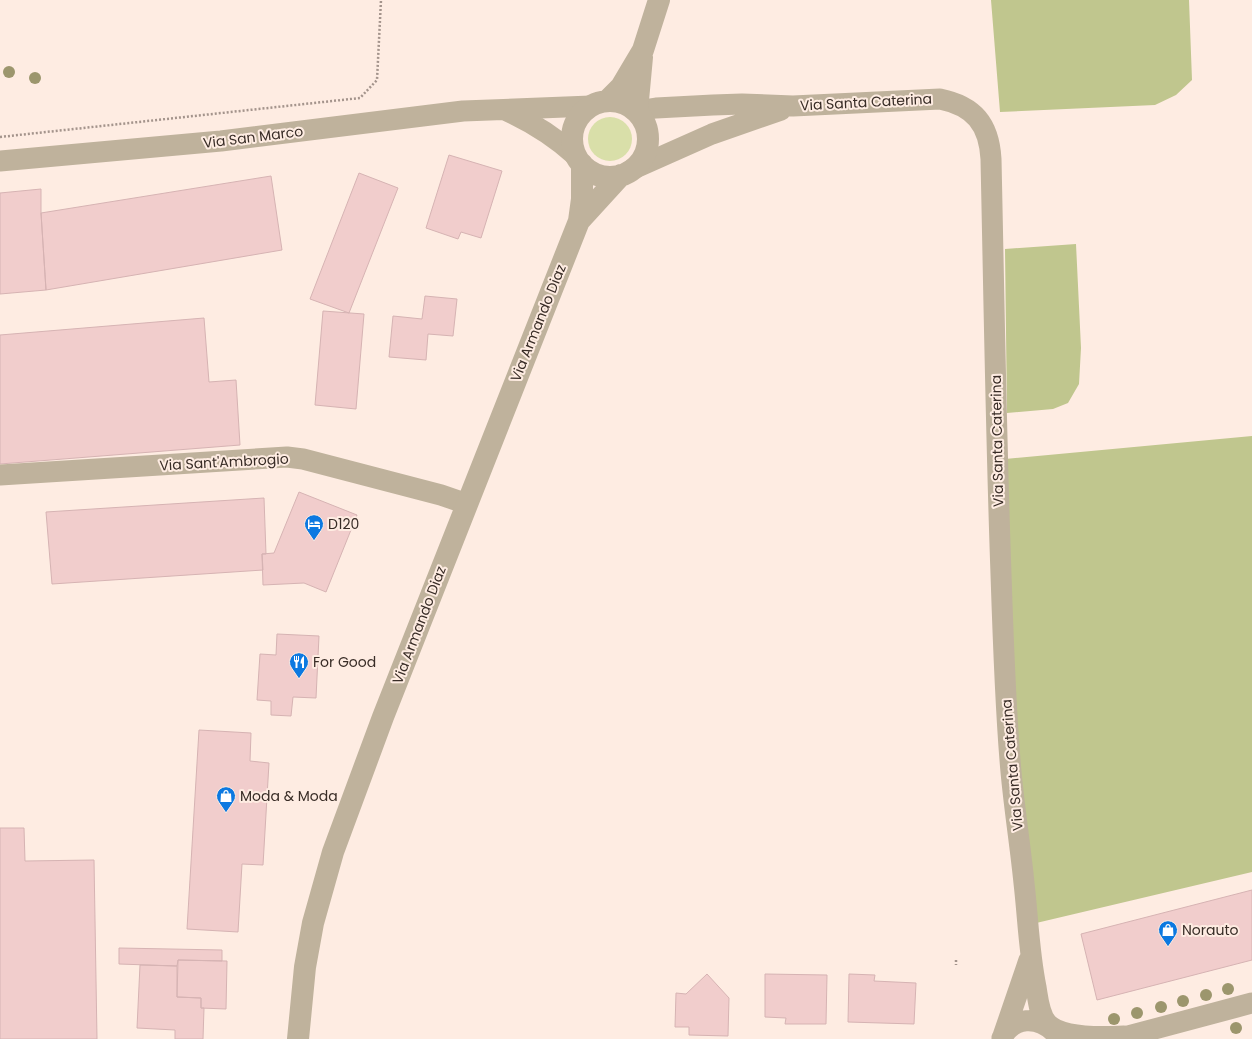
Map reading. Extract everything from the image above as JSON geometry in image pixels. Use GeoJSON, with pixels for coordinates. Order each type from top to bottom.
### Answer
{"type":"FeatureCollection","features":[{"type":"Feature","properties":{"kind":"street","name":"Via Armando Diaz"},"geometry":{"type":"LineString","coordinates":[[579,221],[626,173],[639,163],[644,154],[648,134],[645,124],[637,111],[643,50],[659,0]]}},
{"type":"Feature","properties":{"kind":"street","name":"Via Armando Diaz"},"geometry":{"type":"LineString","coordinates":[[298,1039],[305,968],[312,930],[333,852],[386,709],[579,221],[582,199],[579,160],[572,145],[572,133],[576,122],[582,113],[621,87],[643,50]]}},
{"type":"Feature","properties":{"kind":"street","name":"Via Santa Caterina"},"geometry":{"type":"LineString","coordinates":[[637,111],[656,108],[735,104],[793,106],[940,99],[954,102],[967,108],[983,125],[989,140],[991,167],[997,461],[1004,666],[1010,762],[1024,884],[1030,957],[1043,1018],[1053,1032]]}},
{"type":"Feature","properties":{"kind":"street"},"geometry":{"type":"LineString","coordinates":[[599,103],[618,101],[637,111]]}},
{"type":"Feature","properties":{"kind":"street","name":"Via San Marco"},"geometry":{"type":"LineString","coordinates":[[0,160],[221,141],[463,111],[505,110],[599,103]]}},
{"type":"Feature","properties":{"kind":"street","name":"Via Santa Caterina"},"geometry":{"type":"LineString","coordinates":[[626,173],[712,134],[793,106]]}},
{"type":"Feature","properties":{"kind":"street","name":"Via San Marco"},"geometry":{"type":"LineString","coordinates":[[505,110],[539,127],[560,142],[579,160]]}},
{"type":"Feature","properties":{"kind":"street"},"geometry":{"type":"LineString","coordinates":[[579,160],[590,171],[600,175],[610,177],[626,173]]}},
{"type":"Feature","properties":{"kind":"street","name":"Via Sant'Ambrogio"},"geometry":{"type":"LineString","coordinates":[[0,475],[287,457],[310,461],[442,495],[467,504]]}},
{"type":"Feature","properties":{"kind":"street","name":"Via Santa Caterina"},"geometry":{"type":"LineString","coordinates":[[1002,1037],[1030,957]]}},
{"type":"Feature","properties":{"kind":"street"},"geometry":{"type":"LineString","coordinates":[[1053,1032],[1061,1032],[1072,1036],[1121,1038],[1252,1003]]}},
{"type":"Feature","properties":{"kind":"street","name":"Via Santa Caterina"},"geometry":{"type":"LineString","coordinates":[[1002,1037],[1018,1022],[1028,1020],[1039,1021],[1053,1032]]}},
{"type":"Feature","properties":{"kind":"path"},"geometry":{"type":"LineString","coordinates":[[0,137],[360,98],[377,80],[381,0]]}},
{"type":"Feature","properties":{"kind":"path"},"geometry":{"type":"LineString","coordinates":[[956,960],[956,965]]}},
{"type":"Feature","properties":{"kind":"green space"},"geometry":{"type":"Polygon","coordinates":[[[991,0],[1189,0],[1192,80],[1176,95],[1155,105],[1000,112],[991,0]]]}},
{"type":"Feature","properties":{"kind":"green space"},"geometry":{"type":"Polygon","coordinates":[[[610,117],[622,121],[628,127],[632,139],[628,151],[622,157],[610,161],[598,157],[592,151],[588,139],[592,127],[598,121],[610,117]]]}},
{"type":"Feature","properties":{"kind":"green space"},"geometry":{"type":"Polygon","coordinates":[[[1076,244],[1081,348],[1079,384],[1068,403],[1053,409],[1007,413],[1005,249],[1076,244]]]}},
{"type":"Feature","properties":{"kind":"green space"},"geometry":{"type":"Polygon","coordinates":[[[1252,436],[1252,872],[1032,924],[1015,762],[1005,459],[1252,436]]]}},
{"type":"Feature","properties":{"kind":"building"},"geometry":{"type":"Polygon","coordinates":[[[449,155],[502,171],[481,238],[461,232],[458,239],[426,228],[449,155]]]}},
{"type":"Feature","properties":{"kind":"building"},"geometry":{"type":"Polygon","coordinates":[[[359,173],[398,188],[349,313],[310,299],[359,173]]]}},
{"type":"Feature","properties":{"kind":"building"},"geometry":{"type":"Polygon","coordinates":[[[271,176],[282,250],[46,290],[41,213],[271,176]]]}},
{"type":"Feature","properties":{"kind":"building"},"geometry":{"type":"Polygon","coordinates":[[[41,189],[46,290],[0,294],[0,193],[41,189]]]}},
{"type":"Feature","properties":{"kind":"building"},"geometry":{"type":"Polygon","coordinates":[[[425,296],[457,299],[453,336],[428,334],[426,360],[389,357],[393,316],[422,319],[425,296]]]}},
{"type":"Feature","properties":{"kind":"building"},"geometry":{"type":"Polygon","coordinates":[[[323,311],[364,314],[356,409],[315,405],[323,311]]]}},
{"type":"Feature","properties":{"kind":"building"},"geometry":{"type":"Polygon","coordinates":[[[204,318],[209,382],[236,380],[240,445],[0,464],[0,335],[204,318]]]}},
{"type":"Feature","properties":{"kind":"building"},"geometry":{"type":"Polygon","coordinates":[[[299,492],[357,515],[326,592],[304,583],[263,585],[262,554],[274,553],[299,492]]]}},
{"type":"Feature","properties":{"kind":"building"},"geometry":{"type":"Polygon","coordinates":[[[264,498],[266,554],[262,554],[263,570],[52,584],[46,512],[264,498]]]}},
{"type":"Feature","properties":{"kind":"building"},"geometry":{"type":"Polygon","coordinates":[[[277,634],[319,636],[316,698],[293,697],[291,716],[271,715],[271,701],[257,700],[260,654],[276,655],[277,634]]]}},
{"type":"Feature","properties":{"kind":"building"},"geometry":{"type":"Polygon","coordinates":[[[199,730],[251,733],[250,761],[269,763],[263,865],[242,864],[238,932],[187,929],[199,730]]]}},
{"type":"Feature","properties":{"kind":"building"},"geometry":{"type":"Polygon","coordinates":[[[0,828],[24,828],[25,861],[94,860],[97,1039],[0,1039],[0,828]]]}},
{"type":"Feature","properties":{"kind":"building","name":"Norauto"},"geometry":{"type":"Polygon","coordinates":[[[1252,890],[1252,960],[1097,1000],[1081,934],[1252,890]]]}},
{"type":"Feature","properties":{"kind":"building"},"geometry":{"type":"Polygon","coordinates":[[[119,948],[222,950],[222,961],[178,960],[177,966],[119,964],[119,948]]]}},
{"type":"Feature","properties":{"kind":"building"},"geometry":{"type":"Polygon","coordinates":[[[178,960],[227,961],[226,1009],[201,1008],[201,998],[177,997],[178,960]]]}},
{"type":"Feature","properties":{"kind":"building"},"geometry":{"type":"Polygon","coordinates":[[[140,965],[177,966],[177,997],[201,998],[201,1008],[204,1008],[203,1039],[175,1039],[175,1030],[137,1028],[140,965]]]}},
{"type":"Feature","properties":{"kind":"building"},"geometry":{"type":"Polygon","coordinates":[[[707,974],[729,998],[728,1036],[689,1035],[689,1027],[675,1027],[676,993],[686,994],[707,974]]]}},
{"type":"Feature","properties":{"kind":"building"},"geometry":{"type":"Polygon","coordinates":[[[765,974],[827,975],[826,1024],[785,1024],[786,1018],[765,1017],[765,974]]]}},
{"type":"Feature","properties":{"kind":"building"},"geometry":{"type":"Polygon","coordinates":[[[849,974],[875,975],[874,981],[916,983],[914,1024],[848,1022],[849,974]]]}},
{"type":"Feature","properties":{"kind":"place","name":"D120"},"geometry":{"type":"Point","coordinates":[314,541]}},
{"type":"Feature","properties":{"kind":"place","name":"For Good"},"geometry":{"type":"Point","coordinates":[299,679]}},
{"type":"Feature","properties":{"kind":"place","name":"Moda & Moda"},"geometry":{"type":"Point","coordinates":[226,813]}},
{"type":"Feature","properties":{"kind":"place","name":"Norauto"},"geometry":{"type":"Point","coordinates":[1168,947]}}]}
